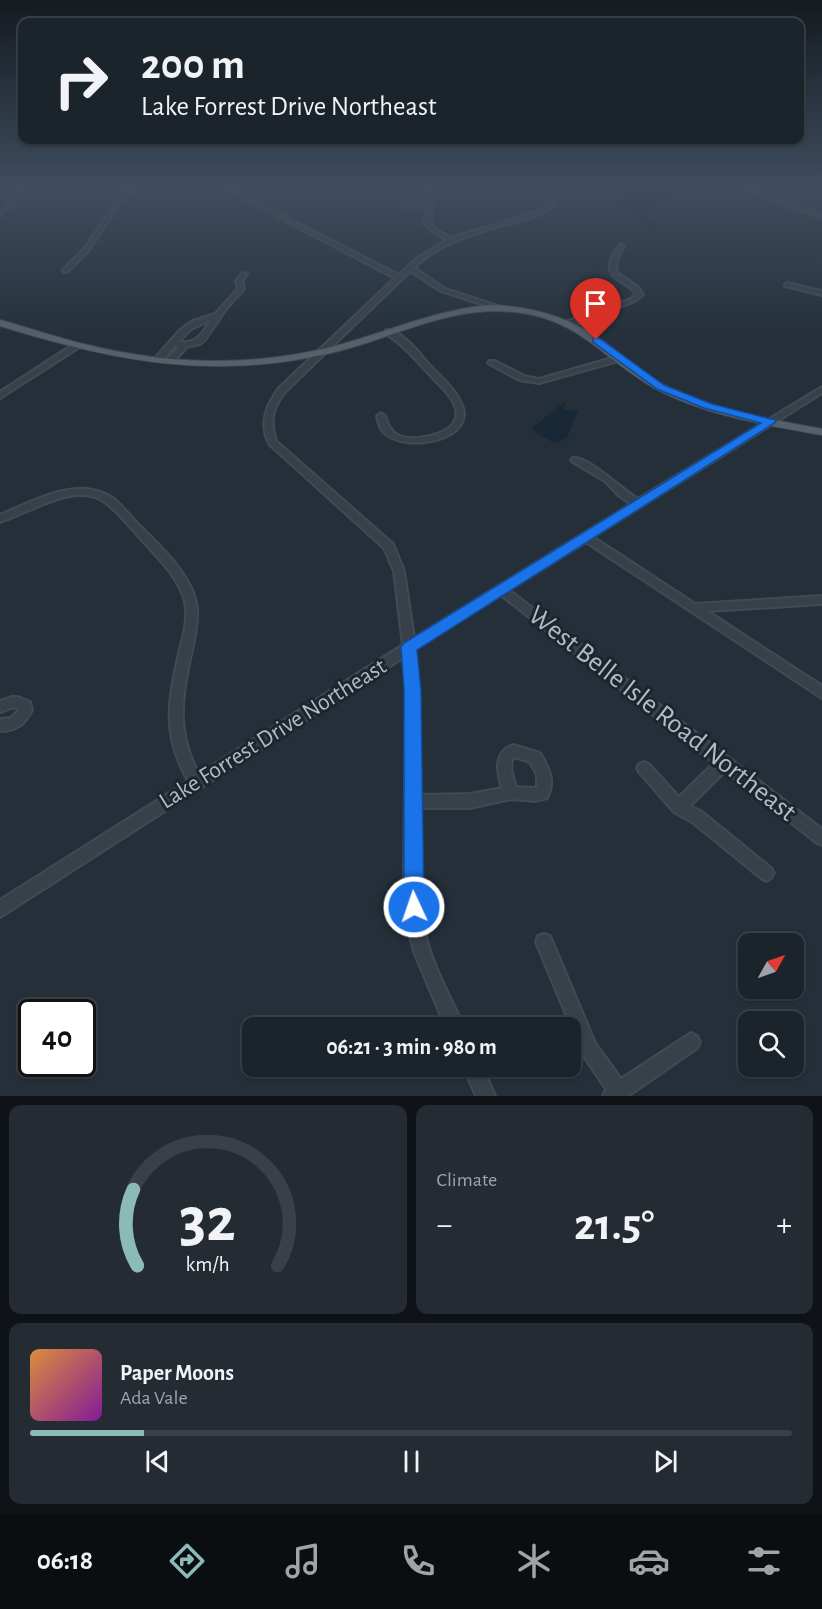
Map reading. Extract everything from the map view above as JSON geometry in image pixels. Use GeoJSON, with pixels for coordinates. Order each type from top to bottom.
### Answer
{"type":"FeatureCollection","features":[{"type":"Feature","properties":{"kind":"main road"},"geometry":{"type":"LineString","coordinates":[[0,324],[77,346],[159,359],[244,364],[322,351],[389,332],[442,313],[500,308],[533,312],[569,324],[587,334],[649,381],[673,393],[708,406],[822,432]]}},
{"type":"Feature","properties":{"kind":"main road"},"geometry":{"type":"LineString","coordinates":[[298,356],[310,364]]}},
{"type":"Feature","properties":{"kind":"street"},"geometry":{"type":"LineString","coordinates":[[65,271],[87,249],[95,237]]}},
{"type":"Feature","properties":{"kind":"street"},"geometry":{"type":"LineString","coordinates":[[320,237],[400,278]]}},
{"type":"Feature","properties":{"kind":"street"},"geometry":{"type":"LineString","coordinates":[[450,1017],[423,954],[417,933],[412,879],[412,690],[399,571],[389,546],[352,511],[282,453],[270,436],[267,422],[271,405],[282,390],[427,252],[454,237]]}},
{"type":"Feature","properties":{"kind":"street"},"geometry":{"type":"LineString","coordinates":[[569,324],[640,296],[638,290],[619,278],[612,270],[611,262],[621,246]]}},
{"type":"Feature","properties":{"kind":"street"},"geometry":{"type":"LineString","coordinates":[[410,268],[443,290],[500,308]]}},
{"type":"Feature","properties":{"kind":"street"},"geometry":{"type":"LineString","coordinates":[[170,360],[184,346],[207,336],[217,316],[241,289],[239,284],[244,274]]}},
{"type":"Feature","properties":{"kind":"street"},"geometry":{"type":"LineString","coordinates":[[787,285],[822,293]]}},
{"type":"Feature","properties":{"kind":"street"},"geometry":{"type":"LineString","coordinates":[[159,359],[174,344],[178,335],[185,328],[217,316]]}},
{"type":"Feature","properties":{"kind":"street"},"geometry":{"type":"LineString","coordinates":[[381,417],[382,425],[389,432],[402,440],[416,442],[431,439],[452,429],[460,420],[456,402],[450,392],[403,341],[389,332]]}},
{"type":"Feature","properties":{"kind":"street"},"geometry":{"type":"LineString","coordinates":[[174,344],[184,346]]}},
{"type":"Feature","properties":{"kind":"street"},"geometry":{"type":"LineString","coordinates":[[0,396],[77,346]]}},
{"type":"Feature","properties":{"kind":"street"},"geometry":{"type":"LineString","coordinates":[[492,363],[522,378],[539,381],[619,358]]}},
{"type":"Feature","properties":{"kind":"street","name":"Lake Forrest Drive Northeast"},"geometry":{"type":"LineString","coordinates":[[0,909],[409,647],[822,390]]}},
{"type":"Feature","properties":{"kind":"street"},"geometry":{"type":"LineString","coordinates":[[576,460],[608,479],[621,493],[639,504]]}},
{"type":"Feature","properties":{"kind":"street"},"geometry":{"type":"LineString","coordinates":[[0,519],[64,494],[88,492],[98,494],[110,501],[178,577],[189,595],[192,616],[176,694],[176,735],[180,753],[196,783]]}},
{"type":"Feature","properties":{"kind":"street"},"geometry":{"type":"LineString","coordinates":[[586,537],[822,693]]}},
{"type":"Feature","properties":{"kind":"street","name":"West Belle Isle Road Northeast"},"geometry":{"type":"LineString","coordinates":[[502,590],[822,838]]}},
{"type":"Feature","properties":{"kind":"street"},"geometry":{"type":"LineString","coordinates":[[693,608],[822,600]]}},
{"type":"Feature","properties":{"kind":"street"},"geometry":{"type":"LineString","coordinates":[[0,707],[19,702],[25,705],[26,710],[17,722],[9,726],[0,725]]}},
{"type":"Feature","properties":{"kind":"street"},"geometry":{"type":"LineString","coordinates":[[679,807],[724,762]]}},
{"type":"Feature","properties":{"kind":"street"},"geometry":{"type":"LineString","coordinates":[[644,768],[679,807],[697,817],[766,873]]}},
{"type":"Feature","properties":{"kind":"street"},"geometry":{"type":"LineString","coordinates":[[412,802],[470,801],[511,793]]}},
{"type":"Feature","properties":{"kind":"street"},"geometry":{"type":"LineString","coordinates":[[544,942],[589,1049],[615,1094],[691,1042]]}},
{"type":"Feature","properties":{"kind":"street"},"geometry":{"type":"LineString","coordinates":[[477,1077],[486,1096]]}},
{"type":"Feature","properties":{"kind":"water"},"geometry":{"type":"Polygon","coordinates":[[[566,403],[563,408],[566,410],[578,411],[567,438],[554,443],[532,428],[566,403]]]}},
{"type":"Feature","properties":{"kind":"route"},"geometry":{"type":"LineString","coordinates":[[414,907],[412,690],[409,647],[771,422],[744,417],[708,406],[660,387],[596,340]]}}]}
